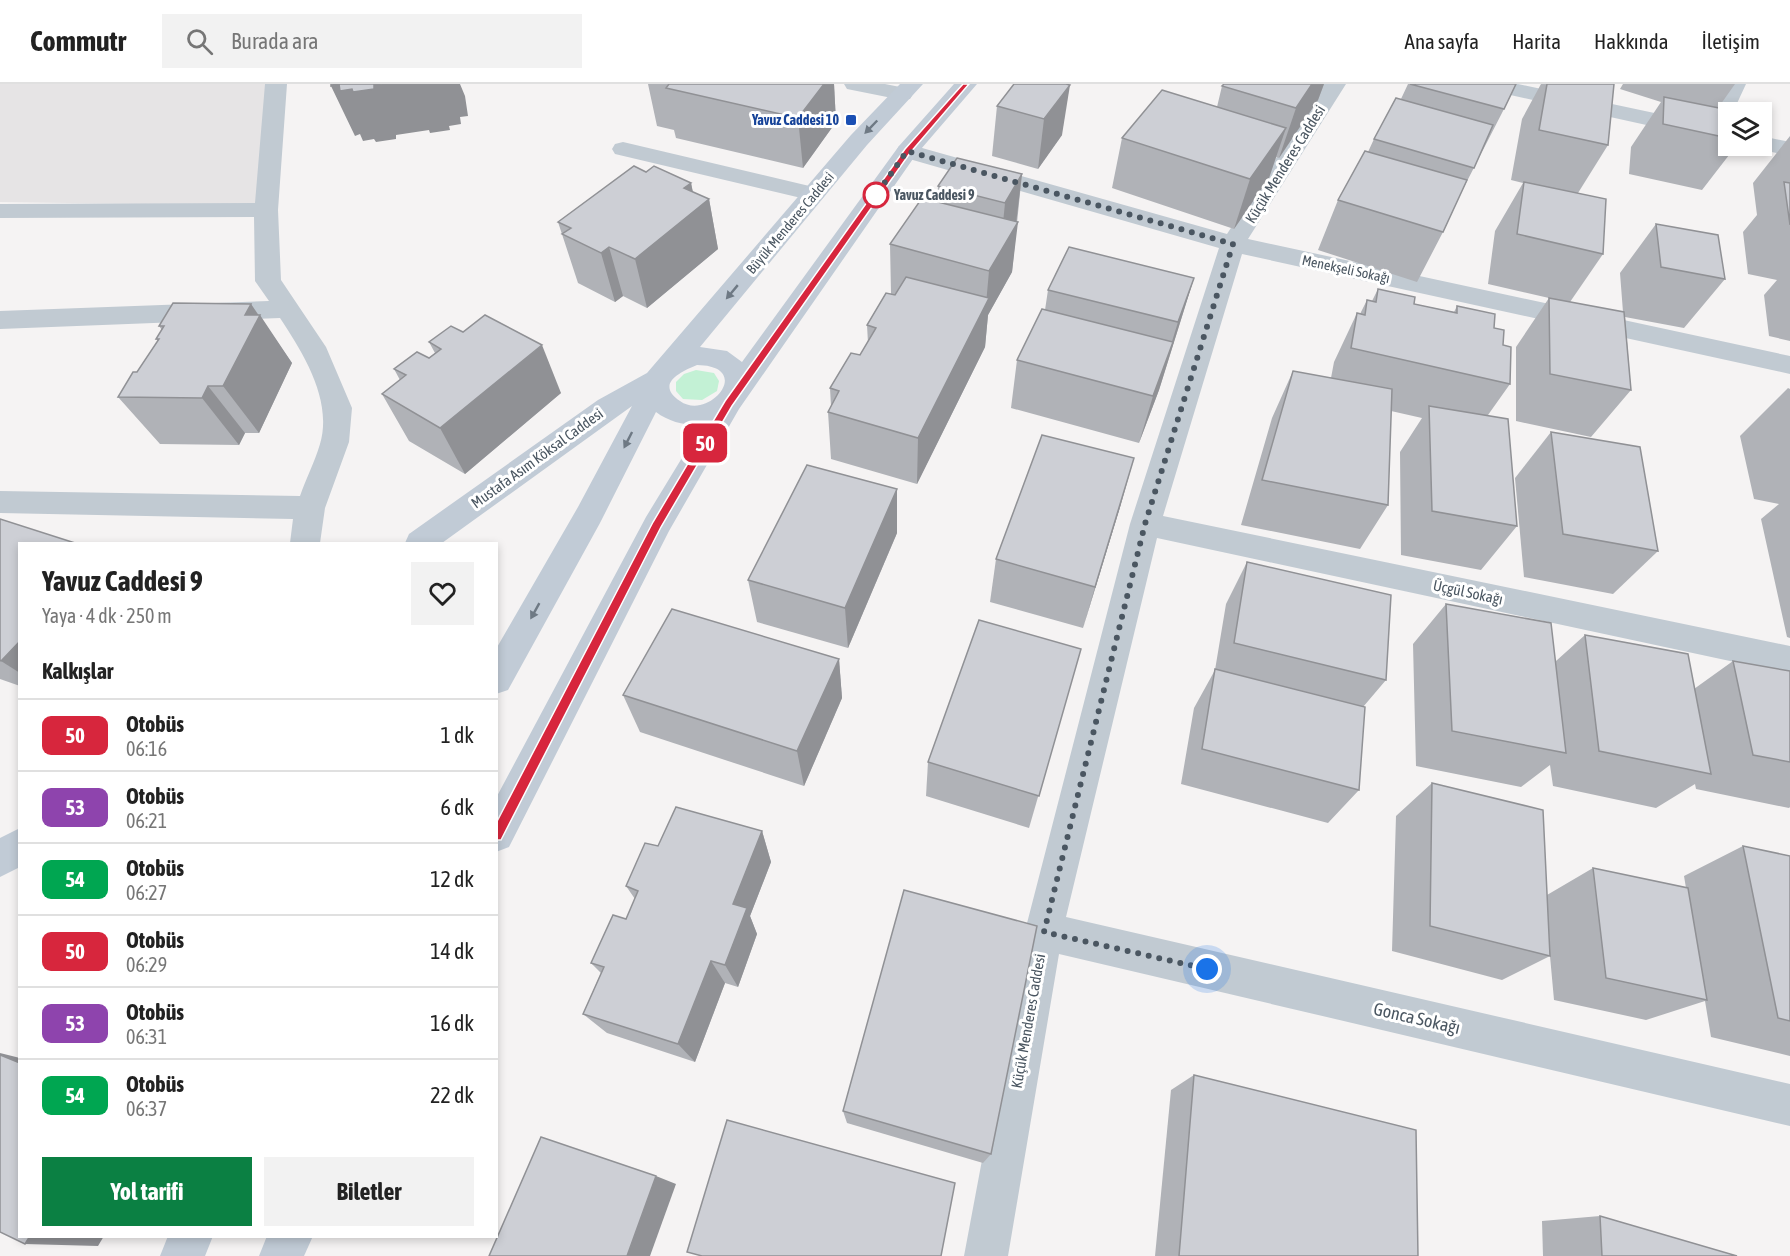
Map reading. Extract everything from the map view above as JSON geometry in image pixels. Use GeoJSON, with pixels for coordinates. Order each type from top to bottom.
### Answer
{"type":"FeatureCollection","features":[{"type":"Feature","properties":{"kind":"street"},"geometry":{"type":"LineString","coordinates":[[276,84],[266,210],[268,281],[314,347],[338,408],[335,442],[309,508],[305,542]]}},
{"type":"Feature","properties":{"kind":"street"},"geometry":{"type":"LineString","coordinates":[[855,84],[907,89]]}},
{"type":"Feature","properties":{"kind":"street"},"geometry":{"type":"LineString","coordinates":[[498,832],[657,525],[734,395],[907,151],[966,84]]}},
{"type":"Feature","properties":{"kind":"street","name":"Küçük Menderes Caddesi"},"geometry":{"type":"LineString","coordinates":[[986,1256],[1044,932],[1145,524],[1233,244],[1335,84]]}},
{"type":"Feature","properties":{"kind":"street"},"geometry":{"type":"LineString","coordinates":[[1488,84],[1718,133]]}},
{"type":"Feature","properties":{"kind":"street"},"geometry":{"type":"LineString","coordinates":[[1730,102],[1735,84]]}},
{"type":"Feature","properties":{"kind":"street","name":"Büyük Menderes Caddesi"},"geometry":{"type":"LineString","coordinates":[[498,676],[590,515],[661,377],[859,140],[907,89]]}},
{"type":"Feature","properties":{"kind":"street"},"geometry":{"type":"LineString","coordinates":[[1772,145],[1790,149]]}},
{"type":"Feature","properties":{"kind":"street"},"geometry":{"type":"LineString","coordinates":[[623,149],[814,194]]}},
{"type":"Feature","properties":{"kind":"street","name":"Menekşeli Sokağı"},"geometry":{"type":"LineString","coordinates":[[907,151],[1233,244],[1790,364]]}},
{"type":"Feature","properties":{"kind":"street"},"geometry":{"type":"LineString","coordinates":[[0,211],[266,210]]}},
{"type":"Feature","properties":{"kind":"street"},"geometry":{"type":"LineString","coordinates":[[0,320],[287,309]]}},
{"type":"Feature","properties":{"kind":"street"},"geometry":{"type":"LineString","coordinates":[[695,356],[718,358],[735,370],[739,378],[734,395],[706,414],[681,414],[662,404],[656,397],[661,377],[695,356]]}},
{"type":"Feature","properties":{"kind":"street","name":"Mustafa Asım Köksal Caddesi"},"geometry":{"type":"LineString","coordinates":[[421,542],[608,407],[661,377]]}},
{"type":"Feature","properties":{"kind":"street"},"geometry":{"type":"LineString","coordinates":[[0,502],[309,508]]}},
{"type":"Feature","properties":{"kind":"street","name":"Üçgül Sokağı"},"geometry":{"type":"LineString","coordinates":[[1145,524],[1790,660]]}},
{"type":"Feature","properties":{"kind":"street"},"geometry":{"type":"LineString","coordinates":[[0,859],[18,846]]}},
{"type":"Feature","properties":{"kind":"street","name":"Gonca Sokağı"},"geometry":{"type":"LineString","coordinates":[[1044,932],[1790,1104]]}},
{"type":"Feature","properties":{"kind":"street"},"geometry":{"type":"LineString","coordinates":[[182,1256],[190,1238]]}},
{"type":"Feature","properties":{"kind":"street"},"geometry":{"type":"LineString","coordinates":[[281,1256],[290,1238]]}},
{"type":"Feature","properties":{"kind":"shaded area"},"geometry":{"type":"Polygon","coordinates":[[[0,84],[276,84],[271,206],[0,202],[0,84]]]}},
{"type":"Feature","properties":{"kind":"green space"},"geometry":{"type":"Polygon","coordinates":[[[696,370],[714,373],[719,381],[717,391],[702,400],[683,399],[676,391],[676,382],[684,374],[696,370]]]}},
{"type":"Feature","properties":{"kind":"building"},"geometry":{"type":"Polygon","coordinates":[[[339,84],[382,84],[374,85],[374,89],[353,92],[352,89],[340,91],[339,84]]]}},
{"type":"Feature","properties":{"kind":"building"},"geometry":{"type":"Polygon","coordinates":[[[669,84],[824,84],[798,118],[666,88],[669,84]]]}},
{"type":"Feature","properties":{"kind":"building"},"geometry":{"type":"Polygon","coordinates":[[[1014,84],[1070,85],[1044,119],[997,106],[1014,84]]]}},
{"type":"Feature","properties":{"kind":"building"},"geometry":{"type":"Polygon","coordinates":[[[1224,84],[1312,84],[1296,108],[1222,86],[1224,84]]]}},
{"type":"Feature","properties":{"kind":"building"},"geometry":{"type":"Polygon","coordinates":[[[1410,84],[1516,84],[1504,109],[1410,84]]]}},
{"type":"Feature","properties":{"kind":"building"},"geometry":{"type":"Polygon","coordinates":[[[1547,84],[1614,84],[1608,145],[1539,130],[1547,84]]]}},
{"type":"Feature","properties":{"kind":"building"},"geometry":{"type":"Polygon","coordinates":[[[1162,90],[1286,128],[1250,179],[1122,138],[1162,90]]]}},
{"type":"Feature","properties":{"kind":"building"},"geometry":{"type":"Polygon","coordinates":[[[1664,97],[1718,108],[1718,136],[1663,124],[1664,97]]]}},
{"type":"Feature","properties":{"kind":"building"},"geometry":{"type":"Polygon","coordinates":[[[1396,98],[1493,125],[1474,168],[1374,139],[1396,98]]]}},
{"type":"Feature","properties":{"kind":"building"},"geometry":{"type":"Polygon","coordinates":[[[1365,151],[1467,180],[1443,232],[1338,200],[1365,151]]]}},
{"type":"Feature","properties":{"kind":"building"},"geometry":{"type":"Polygon","coordinates":[[[957,158],[1022,174],[1005,203],[938,186],[957,158]]]}},
{"type":"Feature","properties":{"kind":"building"},"geometry":{"type":"Polygon","coordinates":[[[634,166],[646,172],[654,166],[691,183],[684,188],[709,199],[635,259],[609,247],[601,253],[562,234],[571,228],[558,222],[634,166]]]}},
{"type":"Feature","properties":{"kind":"building"},"geometry":{"type":"Polygon","coordinates":[[[1524,182],[1606,199],[1603,254],[1517,234],[1524,182]]]}},
{"type":"Feature","properties":{"kind":"building"},"geometry":{"type":"Polygon","coordinates":[[[1784,182],[1790,183],[1790,225],[1784,182]]]}},
{"type":"Feature","properties":{"kind":"building"},"geometry":{"type":"Polygon","coordinates":[[[922,198],[1018,222],[989,271],[890,244],[922,198]]]}},
{"type":"Feature","properties":{"kind":"building"},"geometry":{"type":"Polygon","coordinates":[[[1656,224],[1718,235],[1725,279],[1661,267],[1656,224]]]}},
{"type":"Feature","properties":{"kind":"building"},"geometry":{"type":"Polygon","coordinates":[[[1069,247],[1194,278],[1178,322],[1048,290],[1069,247]]]}},
{"type":"Feature","properties":{"kind":"building"},"geometry":{"type":"Polygon","coordinates":[[[906,277],[989,298],[918,438],[828,412],[839,391],[830,388],[851,353],[860,355],[876,328],[867,325],[886,293],[895,295],[906,277]]]}},
{"type":"Feature","properties":{"kind":"building"},"geometry":{"type":"Polygon","coordinates":[[[1378,289],[1415,297],[1414,304],[1457,313],[1457,306],[1495,314],[1494,328],[1504,330],[1503,345],[1511,347],[1510,384],[1351,348],[1357,313],[1365,315],[1367,300],[1376,302],[1378,289]]]}},
{"type":"Feature","properties":{"kind":"building"},"geometry":{"type":"Polygon","coordinates":[[[1549,298],[1624,312],[1631,390],[1550,374],[1549,298]]]}},
{"type":"Feature","properties":{"kind":"building"},"geometry":{"type":"Polygon","coordinates":[[[173,303],[251,304],[245,315],[260,315],[223,386],[208,386],[202,398],[118,397],[133,372],[137,372],[159,339],[156,339],[164,326],[159,326],[173,303]]]}},
{"type":"Feature","properties":{"kind":"building"},"geometry":{"type":"Polygon","coordinates":[[[1042,309],[1173,342],[1153,396],[1017,360],[1042,309]]]}},
{"type":"Feature","properties":{"kind":"building"},"geometry":{"type":"Polygon","coordinates":[[[485,315],[542,345],[440,428],[382,394],[406,375],[394,369],[417,352],[429,358],[441,349],[429,342],[451,326],[463,332],[485,315]]]}},
{"type":"Feature","properties":{"kind":"building"},"geometry":{"type":"Polygon","coordinates":[[[1293,371],[1392,389],[1388,505],[1262,480],[1293,371]]]}},
{"type":"Feature","properties":{"kind":"building"},"geometry":{"type":"Polygon","coordinates":[[[1429,406],[1508,419],[1517,526],[1432,511],[1429,406]]]}},
{"type":"Feature","properties":{"kind":"building"},"geometry":{"type":"Polygon","coordinates":[[[1551,432],[1640,447],[1658,551],[1563,534],[1551,432]]]}},
{"type":"Feature","properties":{"kind":"building"},"geometry":{"type":"Polygon","coordinates":[[[1042,435],[1134,458],[1095,587],[996,559],[1042,435]]]}},
{"type":"Feature","properties":{"kind":"building"},"geometry":{"type":"Polygon","coordinates":[[[807,465],[897,489],[845,608],[748,580],[807,465]]]}},
{"type":"Feature","properties":{"kind":"building"},"geometry":{"type":"Polygon","coordinates":[[[0,519],[72,542],[18,542],[18,643],[0,660],[0,519]]]}},
{"type":"Feature","properties":{"kind":"building"},"geometry":{"type":"Polygon","coordinates":[[[1247,562],[1391,595],[1386,680],[1234,643],[1247,562]]]}},
{"type":"Feature","properties":{"kind":"building"},"geometry":{"type":"Polygon","coordinates":[[[1446,604],[1551,623],[1566,753],[1452,731],[1446,604]]]}},
{"type":"Feature","properties":{"kind":"building"},"geometry":{"type":"Polygon","coordinates":[[[672,609],[839,659],[797,751],[623,695],[672,609]]]}},
{"type":"Feature","properties":{"kind":"building"},"geometry":{"type":"Polygon","coordinates":[[[979,620],[1081,649],[1039,796],[928,762],[979,620]]]}},
{"type":"Feature","properties":{"kind":"building"},"geometry":{"type":"Polygon","coordinates":[[[1585,635],[1688,654],[1711,774],[1599,751],[1585,635]]]}},
{"type":"Feature","properties":{"kind":"building"},"geometry":{"type":"Polygon","coordinates":[[[1733,661],[1790,671],[1790,762],[1753,755],[1733,661]]]}},
{"type":"Feature","properties":{"kind":"building"},"geometry":{"type":"Polygon","coordinates":[[[1215,669],[1365,707],[1359,790],[1202,749],[1215,669]]]}},
{"type":"Feature","properties":{"kind":"building"},"geometry":{"type":"Polygon","coordinates":[[[1432,783],[1543,810],[1550,956],[1430,926],[1432,783]]]}},
{"type":"Feature","properties":{"kind":"building"},"geometry":{"type":"Polygon","coordinates":[[[676,807],[762,831],[733,904],[747,908],[725,965],[711,961],[678,1044],[583,1014],[604,967],[591,963],[613,915],[626,919],[638,891],[626,886],[645,843],[658,846],[676,807]]]}},
{"type":"Feature","properties":{"kind":"building"},"geometry":{"type":"Polygon","coordinates":[[[1743,846],[1790,856],[1790,1021],[1778,1018],[1743,846]]]}},
{"type":"Feature","properties":{"kind":"building"},"geometry":{"type":"Polygon","coordinates":[[[1593,868],[1688,888],[1707,1000],[1606,978],[1593,868]]]}},
{"type":"Feature","properties":{"kind":"building"},"geometry":{"type":"Polygon","coordinates":[[[904,890],[1037,926],[991,1154],[843,1111],[904,890]]]}},
{"type":"Feature","properties":{"kind":"building"},"geometry":{"type":"Polygon","coordinates":[[[0,1055],[18,1062],[18,1238],[29,1238],[25,1244],[0,1232],[0,1055]]]}},
{"type":"Feature","properties":{"kind":"building"},"geometry":{"type":"Polygon","coordinates":[[[1194,1075],[1416,1130],[1418,1256],[1179,1256],[1194,1075]]]}},
{"type":"Feature","properties":{"kind":"building"},"geometry":{"type":"Polygon","coordinates":[[[727,1120],[955,1183],[941,1256],[702,1256],[687,1252],[727,1120]]]}},
{"type":"Feature","properties":{"kind":"building"},"geometry":{"type":"Polygon","coordinates":[[[541,1137],[656,1176],[627,1256],[489,1256],[541,1137]]]}},
{"type":"Feature","properties":{"kind":"building"},"geometry":{"type":"Polygon","coordinates":[[[1600,1216],[1737,1256],[1602,1256],[1600,1216]]]}},
{"type":"Feature","properties":{"kind":"bus line","name":"50"},"geometry":{"type":"LineString","coordinates":[[498,831],[657,525],[728,404],[907,151],[966,84]]}},
{"type":"Feature","properties":{"kind":"place","name":"Yavuz Caddesi 10"},"geometry":{"type":"Point","coordinates":[851,120]}},
{"type":"Feature","properties":{"kind":"place","name":"Yavuz Caddesi 9"},"geometry":{"type":"Point","coordinates":[876,195]}},
{"type":"Feature","properties":{"kind":"route"},"geometry":{"type":"LineString","coordinates":[[876,195],[871,202],[907,151],[1233,244],[1145,524],[1044,932],[1207,969]]}}]}
